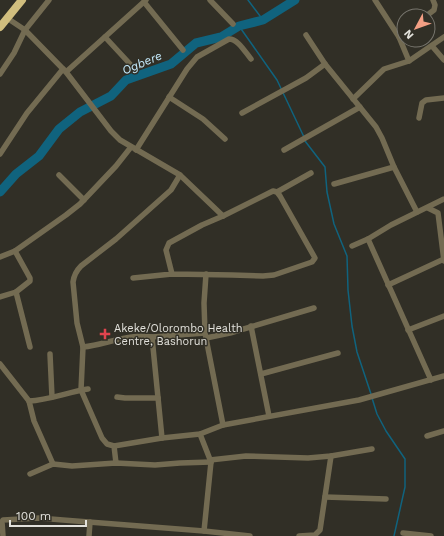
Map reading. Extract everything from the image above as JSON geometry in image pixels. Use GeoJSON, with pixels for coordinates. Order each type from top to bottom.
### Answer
{"type":"FeatureCollection","features":[{"type":"Feature","properties":{"kind":"highway"},"geometry":{"type":"LineString","coordinates":[[0,27],[22,0]]}},
{"type":"Feature","properties":{"kind":"street"},"geometry":{"type":"LineString","coordinates":[[0,74],[14,53],[25,30],[49,0]]}},
{"type":"Feature","properties":{"kind":"street"},"geometry":{"type":"LineString","coordinates":[[210,0],[233,24]]}},
{"type":"Feature","properties":{"kind":"street"},"geometry":{"type":"LineString","coordinates":[[375,0],[396,28]]}},
{"type":"Feature","properties":{"kind":"street"},"geometry":{"type":"LineString","coordinates":[[0,154],[27,113],[64,71],[145,1],[183,50]]}},
{"type":"Feature","properties":{"kind":"street"},"geometry":{"type":"LineString","coordinates":[[7,18],[25,30],[64,71],[120,140],[180,175],[223,216]]}},
{"type":"Feature","properties":{"kind":"street"},"geometry":{"type":"LineString","coordinates":[[306,35],[325,64],[376,127],[417,212]]}},
{"type":"Feature","properties":{"kind":"street"},"geometry":{"type":"LineString","coordinates":[[436,43],[444,36]]}},
{"type":"Feature","properties":{"kind":"street"},"geometry":{"type":"LineString","coordinates":[[105,37],[130,64]]}},
{"type":"Feature","properties":{"kind":"street"},"geometry":{"type":"LineString","coordinates":[[136,150],[192,61],[197,57],[229,39],[236,41],[251,59]]}},
{"type":"Feature","properties":{"kind":"street"},"geometry":{"type":"LineString","coordinates":[[406,48],[409,61]]}},
{"type":"Feature","properties":{"kind":"street"},"geometry":{"type":"LineString","coordinates":[[353,99],[384,69],[409,61],[429,48]]}},
{"type":"Feature","properties":{"kind":"street"},"geometry":{"type":"LineString","coordinates":[[434,48],[444,60]]}},
{"type":"Feature","properties":{"kind":"street"},"geometry":{"type":"LineString","coordinates":[[242,113],[306,78],[325,64]]}},
{"type":"Feature","properties":{"kind":"street"},"geometry":{"type":"LineString","coordinates":[[170,98],[203,119],[225,139]]}},
{"type":"Feature","properties":{"kind":"street"},"geometry":{"type":"LineString","coordinates":[[419,118],[422,103],[426,100],[444,98]]}},
{"type":"Feature","properties":{"kind":"street"},"geometry":{"type":"LineString","coordinates":[[284,150],[360,107]]}},
{"type":"Feature","properties":{"kind":"street"},"geometry":{"type":"LineString","coordinates":[[0,257],[15,251],[66,215],[84,200],[116,166],[131,147]]}},
{"type":"Feature","properties":{"kind":"street"},"geometry":{"type":"LineString","coordinates":[[334,184],[394,167]]}},
{"type":"Feature","properties":{"kind":"street"},"geometry":{"type":"LineString","coordinates":[[172,274],[166,250],[169,244],[202,225],[273,191],[277,192],[311,173]]}},
{"type":"Feature","properties":{"kind":"street"},"geometry":{"type":"LineString","coordinates":[[59,175],[84,200]]}},
{"type":"Feature","properties":{"kind":"street"},"geometry":{"type":"LineString","coordinates":[[180,175],[171,190],[116,239],[76,270],[73,282],[78,323],[83,347],[81,390],[102,438],[107,444],[114,446],[162,438],[200,434],[223,425],[359,400],[444,376]]}},
{"type":"Feature","properties":{"kind":"street"},"geometry":{"type":"LineString","coordinates":[[133,278],[172,274],[274,275],[313,261],[315,258],[277,192]]}},
{"type":"Feature","properties":{"kind":"street"},"geometry":{"type":"LineString","coordinates":[[352,246],[368,240],[391,225],[444,199]]}},
{"type":"Feature","properties":{"kind":"street"},"geometry":{"type":"LineString","coordinates":[[388,285],[444,259],[438,213],[428,208]]}},
{"type":"Feature","properties":{"kind":"street"},"geometry":{"type":"LineString","coordinates":[[368,240],[431,380]]}},
{"type":"Feature","properties":{"kind":"street"},"geometry":{"type":"LineString","coordinates":[[0,297],[16,292],[30,281],[30,278],[15,251]]}},
{"type":"Feature","properties":{"kind":"street"},"geometry":{"type":"LineString","coordinates":[[206,274],[204,303],[206,335],[215,390],[223,425]]}},
{"type":"Feature","properties":{"kind":"street"},"geometry":{"type":"LineString","coordinates":[[16,292],[30,347]]}},
{"type":"Feature","properties":{"kind":"street"},"geometry":{"type":"LineString","coordinates":[[83,347],[100,345],[128,337],[230,333],[314,308]]}},
{"type":"Feature","properties":{"kind":"street"},"geometry":{"type":"LineString","coordinates":[[408,330],[444,316]]}},
{"type":"Feature","properties":{"kind":"street"},"geometry":{"type":"LineString","coordinates":[[251,326],[269,416]]}},
{"type":"Feature","properties":{"kind":"street"},"geometry":{"type":"LineString","coordinates":[[152,337],[162,438]]}},
{"type":"Feature","properties":{"kind":"street"},"geometry":{"type":"LineString","coordinates":[[261,374],[338,353]]}},
{"type":"Feature","properties":{"kind":"street"},"geometry":{"type":"LineString","coordinates":[[50,354],[52,397]]}},
{"type":"Feature","properties":{"kind":"street"},"geometry":{"type":"LineString","coordinates":[[0,364],[29,401],[34,421],[53,464]]}},
{"type":"Feature","properties":{"kind":"street"},"geometry":{"type":"LineString","coordinates":[[29,401],[44,400],[88,389]]}},
{"type":"Feature","properties":{"kind":"street"},"geometry":{"type":"LineString","coordinates":[[117,397],[158,398]]}},
{"type":"Feature","properties":{"kind":"street"},"geometry":{"type":"LineString","coordinates":[[427,436],[444,431]]}},
{"type":"Feature","properties":{"kind":"street"},"geometry":{"type":"LineString","coordinates":[[200,434],[210,461],[204,531]]}},
{"type":"Feature","properties":{"kind":"street"},"geometry":{"type":"LineString","coordinates":[[114,446],[116,463]]}},
{"type":"Feature","properties":{"kind":"street"},"geometry":{"type":"LineString","coordinates":[[30,474],[53,464],[72,466],[116,463],[155,465],[210,461],[246,456],[308,458],[331,456],[372,449]]}},
{"type":"Feature","properties":{"kind":"street"},"geometry":{"type":"LineString","coordinates":[[299,536],[311,536],[319,532],[331,456]]}},
{"type":"Feature","properties":{"kind":"street"},"geometry":{"type":"LineString","coordinates":[[325,497],[386,499]]}},
{"type":"Feature","properties":{"kind":"street"},"geometry":{"type":"LineString","coordinates":[[3,536],[2,522],[5,519],[38,518],[250,536]]}},
{"type":"Feature","properties":{"kind":"street"},"geometry":{"type":"LineString","coordinates":[[89,536],[90,522]]}},
{"type":"Feature","properties":{"kind":"street"},"geometry":{"type":"LineString","coordinates":[[403,532],[431,536]]}},
{"type":"Feature","properties":{"kind":"waterway"},"geometry":{"type":"LineString","coordinates":[[248,0],[263,20]]}},
{"type":"Feature","properties":{"kind":"waterway","name":"Ogbere"},"geometry":{"type":"LineString","coordinates":[[0,192],[16,174],[39,156],[59,129],[80,112],[111,96],[126,80],[171,64],[196,43],[221,37],[239,26],[263,20],[295,0]]}},
{"type":"Feature","properties":{"kind":"waterway"},"geometry":{"type":"LineString","coordinates":[[239,26],[277,80],[304,137]]}},
{"type":"Feature","properties":{"kind":"waterway"},"geometry":{"type":"LineString","coordinates":[[305,141],[325,167],[327,192],[334,224],[347,256],[348,290],[352,326],[357,352],[371,394]]}},
{"type":"Feature","properties":{"kind":"waterway"},"geometry":{"type":"LineString","coordinates":[[372,398],[377,414],[386,431],[405,459],[405,487],[394,536]]}},
{"type":"Feature","properties":{"kind":"place","name":"Akeke/Olorombo Health Centre, Bashorun"},"geometry":{"type":"Point","coordinates":[105,334]}}]}
